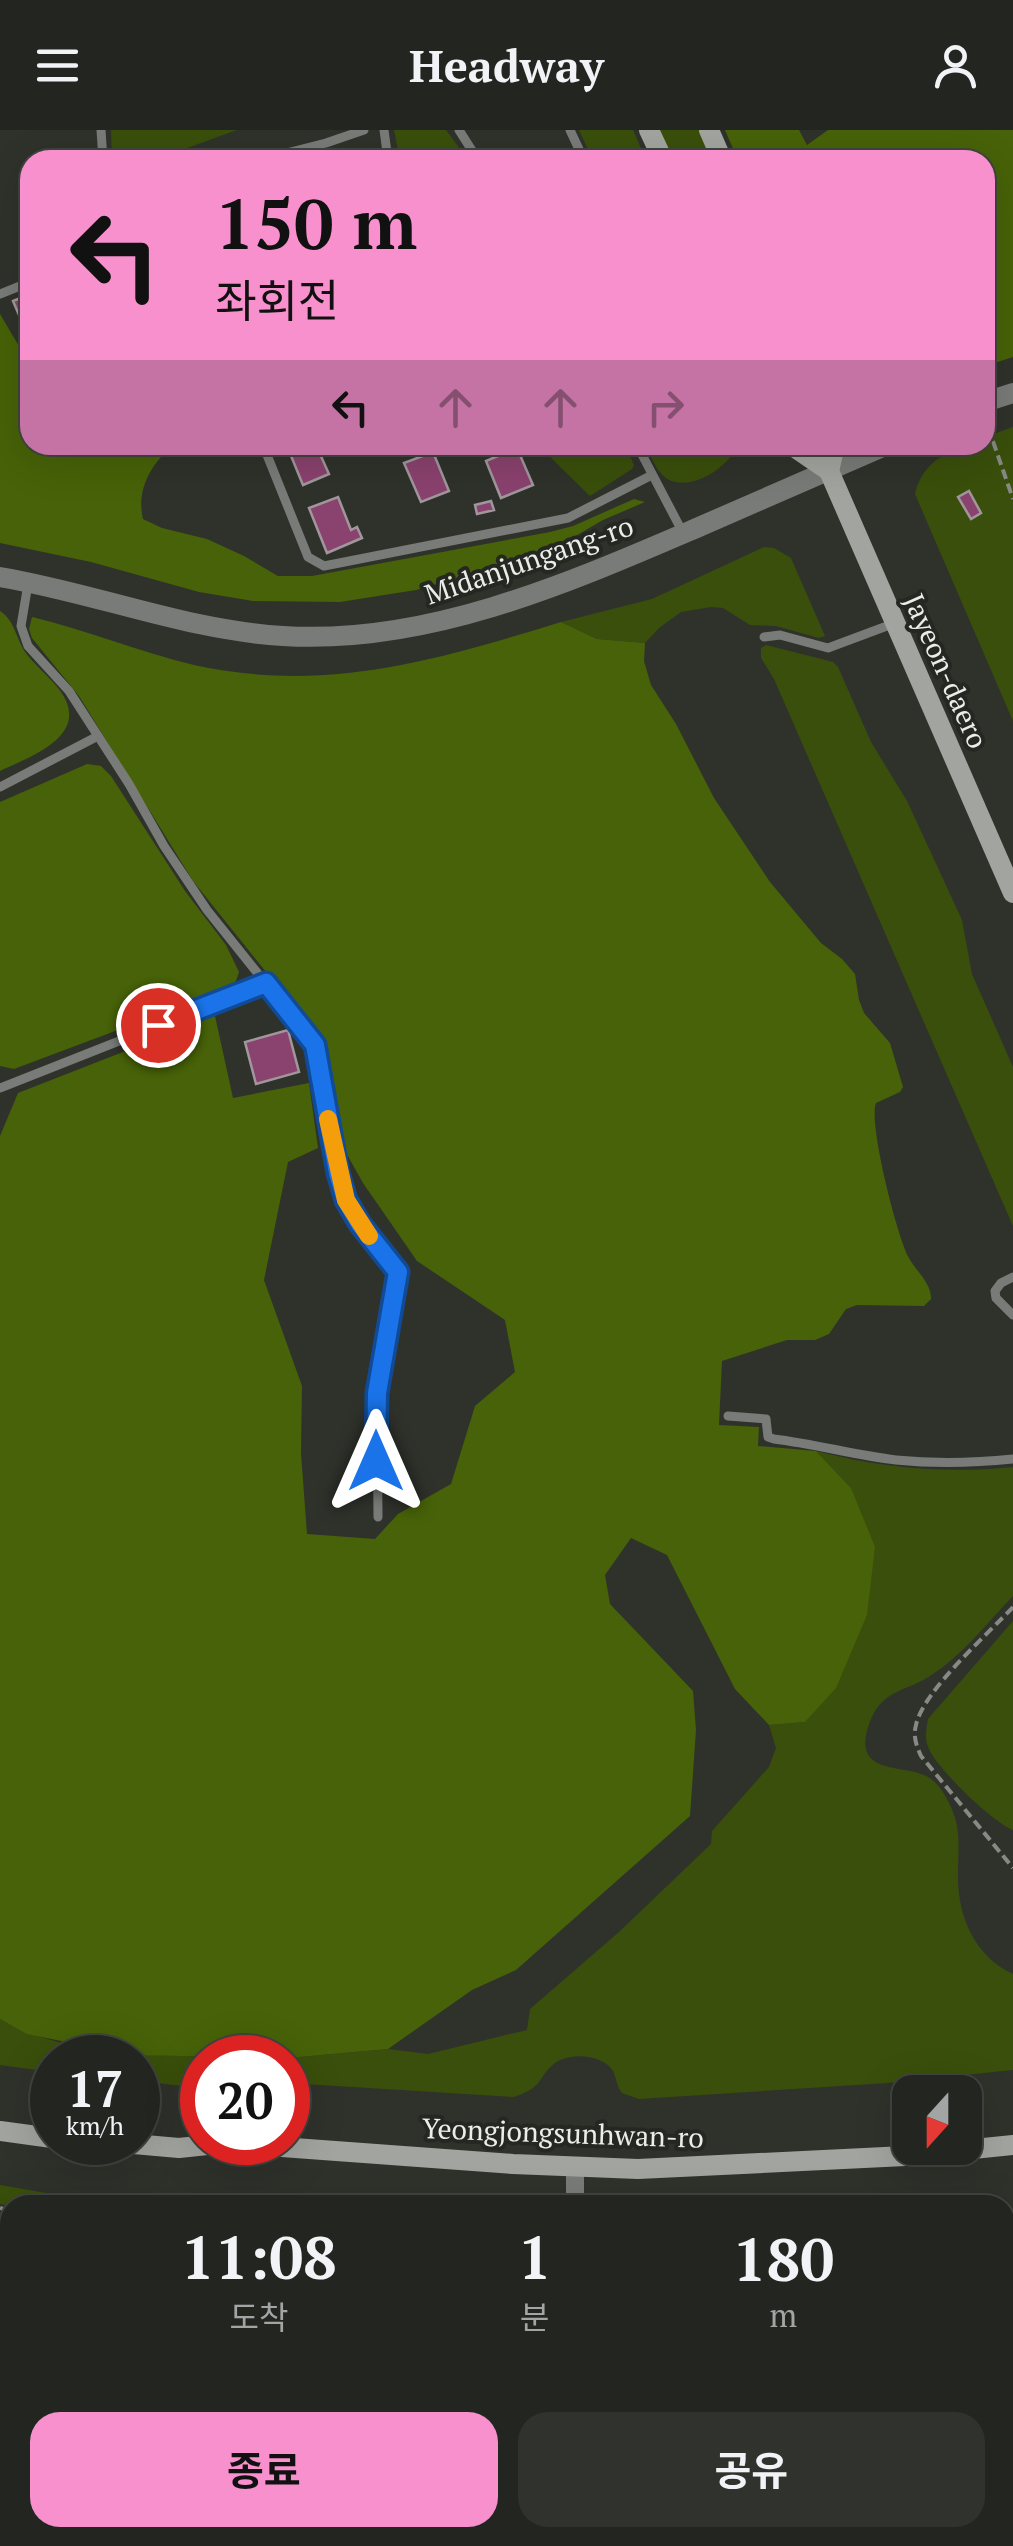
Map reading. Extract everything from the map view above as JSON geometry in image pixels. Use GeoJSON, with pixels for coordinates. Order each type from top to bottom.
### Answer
{"type":"FeatureCollection","features":[{"type":"Feature","properties":{"kind":"main road"},"geometry":{"type":"LineString","coordinates":[[806,455],[829,471],[833,455]]}},
{"type":"Feature","properties":{"kind":"main road","name":"Jayeon-daero"},"geometry":{"type":"LineString","coordinates":[[829,471],[1013,893]]}},
{"type":"Feature","properties":{"kind":"main road"},"geometry":{"type":"LineString","coordinates":[[0,2131],[30,2135]]}},
{"type":"Feature","properties":{"kind":"main road","name":"Yeongjongsunhwan-ro"},"geometry":{"type":"LineString","coordinates":[[160,2146],[226,2143],[575,2168],[654,2169],[905,2156],[1013,2145]]}},
{"type":"Feature","properties":{"kind":"street","name":"Midanjungang-ro"},"geometry":{"type":"LineString","coordinates":[[0,577],[222,630],[285,636],[359,636],[488,608],[601,568],[865,455]]}},
{"type":"Feature","properties":{"kind":"street"},"geometry":{"type":"LineString","coordinates":[[575,2168],[576,2195]]}},
{"type":"Feature","properties":{"kind":"lane"},"geometry":{"type":"LineString","coordinates":[[300,150],[364,130]]}},
{"type":"Feature","properties":{"kind":"lane"},"geometry":{"type":"LineString","coordinates":[[267,455],[308,557],[324,566],[568,518],[652,475]]}},
{"type":"Feature","properties":{"kind":"lane"},"geometry":{"type":"LineString","coordinates":[[641,455],[684,534]]}},
{"type":"Feature","properties":{"kind":"lane"},"geometry":{"type":"LineString","coordinates":[[28,582],[23,635],[28,646],[69,692],[185,880],[315,1045],[334,1157],[346,1200],[398,1272],[377,1393],[378,1517]]}},
{"type":"Feature","properties":{"kind":"lane"},"geometry":{"type":"LineString","coordinates":[[764,637],[780,634],[828,648],[895,624]]}},
{"type":"Feature","properties":{"kind":"lane"},"geometry":{"type":"LineString","coordinates":[[0,788],[98,736]]}},
{"type":"Feature","properties":{"kind":"lane"},"geometry":{"type":"LineString","coordinates":[[0,1088],[266,983]]}},
{"type":"Feature","properties":{"kind":"lane"},"geometry":{"type":"LineString","coordinates":[[1013,1277],[995,1291],[996,1298],[1013,1315]]}},
{"type":"Feature","properties":{"kind":"lane"},"geometry":{"type":"LineString","coordinates":[[728,1416],[766,1419],[768,1437],[774,1440],[820,1444],[877,1457],[963,1464],[1013,1460]]}},
{"type":"Feature","properties":{"kind":"path"},"geometry":{"type":"LineString","coordinates":[[995,447],[1013,499]]}},
{"type":"Feature","properties":{"kind":"path"},"geometry":{"type":"LineString","coordinates":[[1013,1607],[932,1693],[916,1725],[915,1743],[921,1756],[1013,1868]]}},
{"type":"Feature","properties":{"kind":"green space"},"geometry":{"type":"Polygon","coordinates":[[[111,130],[237,130],[182,150],[112,150],[111,130]]]}},
{"type":"Feature","properties":{"kind":"green space"},"geometry":{"type":"Polygon","coordinates":[[[394,130],[446,130],[461,150],[398,150],[394,130]]]}},
{"type":"Feature","properties":{"kind":"green space"},"geometry":{"type":"Polygon","coordinates":[[[579,130],[633,130],[642,150],[588,150],[579,130]]]}},
{"type":"Feature","properties":{"kind":"green space"},"geometry":{"type":"Polygon","coordinates":[[[660,130],[699,130],[708,150],[669,150],[660,130]]]}},
{"type":"Feature","properties":{"kind":"green space"},"geometry":{"type":"Polygon","coordinates":[[[725,130],[799,130],[807,145],[828,130],[1013,130],[1013,357],[995,363],[995,150],[734,150],[725,130]]]}},
{"type":"Feature","properties":{"kind":"green space"},"geometry":{"type":"Polygon","coordinates":[[[0,314],[20,348],[20,455],[164,455],[147,478],[141,508],[143,519],[207,539],[278,576],[312,576],[550,532],[634,499],[645,502],[603,520],[550,551],[416,590],[340,602],[253,601],[199,592],[91,562],[0,543],[0,314]]]}},
{"type":"Feature","properties":{"kind":"green space"},"geometry":{"type":"Polygon","coordinates":[[[1013,427],[1013,721],[915,494],[924,472],[945,455],[995,455],[995,433],[1013,427]]]}},
{"type":"Feature","properties":{"kind":"green space"},"geometry":{"type":"Polygon","coordinates":[[[548,455],[630,455],[632,469],[590,496],[548,455]]]}},
{"type":"Feature","properties":{"kind":"green space"},"geometry":{"type":"Polygon","coordinates":[[[650,455],[731,455],[708,476],[686,483],[666,478],[650,455]]]}},
{"type":"Feature","properties":{"kind":"green space"},"geometry":{"type":"Polygon","coordinates":[[[764,547],[791,558],[825,636],[750,625],[723,608],[711,607],[681,612],[645,643],[597,639],[561,622],[652,599],[764,547]]]}},
{"type":"Feature","properties":{"kind":"green space"},"geometry":{"type":"Polygon","coordinates":[[[0,611],[29,657],[61,692],[68,707],[68,721],[63,732],[41,751],[0,771],[0,611]]]}},
{"type":"Feature","properties":{"kind":"green space"},"geometry":{"type":"Polygon","coordinates":[[[32,617],[194,665],[289,676],[380,669],[470,649],[561,622],[597,639],[645,643],[644,661],[651,685],[714,798],[770,882],[821,943],[855,974],[864,1013],[890,1043],[903,1087],[876,1103],[876,1132],[898,1227],[931,1299],[924,1306],[857,1305],[846,1309],[829,1334],[815,1340],[787,1340],[722,1361],[719,1425],[759,1427],[758,1446],[816,1451],[851,1488],[875,1547],[867,1615],[836,1688],[805,1722],[769,1725],[735,1689],[667,1555],[631,1538],[605,1575],[610,1604],[693,1691],[696,1730],[690,1816],[516,1970],[472,1990],[388,2049],[310,2056],[310,2035],[180,2035],[180,2056],[160,2056],[160,2035],[32,2035],[0,2019],[0,1136],[18,1093],[215,1016],[233,1098],[309,1083],[318,1148],[288,1162],[264,1280],[302,1386],[301,1453],[307,1534],[375,1539],[398,1514],[451,1484],[475,1406],[515,1372],[505,1320],[417,1261],[363,1183],[341,1144],[320,1039],[193,881],[79,696],[29,629],[32,617]]]}},
{"type":"Feature","properties":{"kind":"green space"},"geometry":{"type":"Polygon","coordinates":[[[766,645],[833,662],[838,667],[871,742],[907,801],[962,920],[972,974],[1013,1067],[1013,1226],[774,679],[761,658],[761,648],[766,645]]]}},
{"type":"Feature","properties":{"kind":"green space"},"geometry":{"type":"Polygon","coordinates":[[[87,764],[101,766],[111,776],[185,891],[226,945],[239,972],[227,989],[14,1069],[0,1066],[0,802],[87,764]]]}},
{"type":"Feature","properties":{"kind":"green space"},"geometry":{"type":"Polygon","coordinates":[[[816,1451],[914,1468],[1013,1467],[1013,1596],[942,1668],[882,1702],[871,1719],[866,1751],[880,1764],[931,1779],[951,1807],[958,1835],[958,1889],[965,1919],[988,1957],[1013,1974],[1013,2070],[892,2075],[892,2082],[887,2083],[639,2099],[622,2093],[608,2065],[586,2056],[561,2059],[536,2085],[514,2097],[310,2084],[310,2056],[388,2049],[428,2054],[527,2030],[530,2009],[619,1932],[711,1844],[712,1831],[769,1767],[776,1748],[769,1725],[805,1722],[851,1488],[816,1451]]]}},
{"type":"Feature","properties":{"kind":"green space"},"geometry":{"type":"Polygon","coordinates":[[[1013,1621],[1013,1830],[992,1817],[955,1783],[930,1751],[926,1735],[928,1719],[1013,1621]]]}},
{"type":"Feature","properties":{"kind":"green space"},"geometry":{"type":"Polygon","coordinates":[[[0,2019],[37,2035],[30,2035],[30,2069],[0,2065],[0,2019]]]}},
{"type":"Feature","properties":{"kind":"green space"},"geometry":{"type":"Polygon","coordinates":[[[160,2055],[180,2056],[180,2086],[160,2083],[160,2055]]]}},
{"type":"Feature","properties":{"kind":"green space"},"geometry":{"type":"Polygon","coordinates":[[[0,2185],[66,2195],[0,2195],[0,2185]]]}},
{"type":"Feature","properties":{"kind":"building"},"geometry":{"type":"Polygon","coordinates":[[[20,298],[20,317],[13,301],[20,298]]]}},
{"type":"Feature","properties":{"kind":"building"},"geometry":{"type":"Polygon","coordinates":[[[291,455],[320,455],[329,474],[303,485],[291,455]]]}},
{"type":"Feature","properties":{"kind":"building"},"geometry":{"type":"Polygon","coordinates":[[[434,455],[449,491],[421,502],[404,463],[434,455]]]}},
{"type":"Feature","properties":{"kind":"building"},"geometry":{"type":"Polygon","coordinates":[[[500,455],[520,455],[533,485],[501,498],[486,461],[500,455]]]}},
{"type":"Feature","properties":{"kind":"building"},"geometry":{"type":"Polygon","coordinates":[[[969,491],[981,513],[971,519],[958,497],[969,491]]]}},
{"type":"Feature","properties":{"kind":"building"},"geometry":{"type":"Polygon","coordinates":[[[338,497],[351,530],[357,527],[362,538],[327,553],[309,508],[338,497]]]}},
{"type":"Feature","properties":{"kind":"building"},"geometry":{"type":"Polygon","coordinates":[[[491,501],[494,510],[477,514],[475,505],[491,501]]]}},
{"type":"Feature","properties":{"kind":"building"},"geometry":{"type":"Polygon","coordinates":[[[288,1030],[299,1072],[256,1084],[245,1042],[288,1030]]]}},
{"type":"Feature","properties":{"kind":"slow traffic"},"geometry":{"type":"LineString","coordinates":[[328,1119],[346,1200],[369,1236]]}},
{"type":"Feature","properties":{"kind":"route"},"geometry":{"type":"LineString","coordinates":[[158,1025],[266,983],[315,1045],[346,1200],[398,1272],[377,1393],[376,1461]]}}]}
